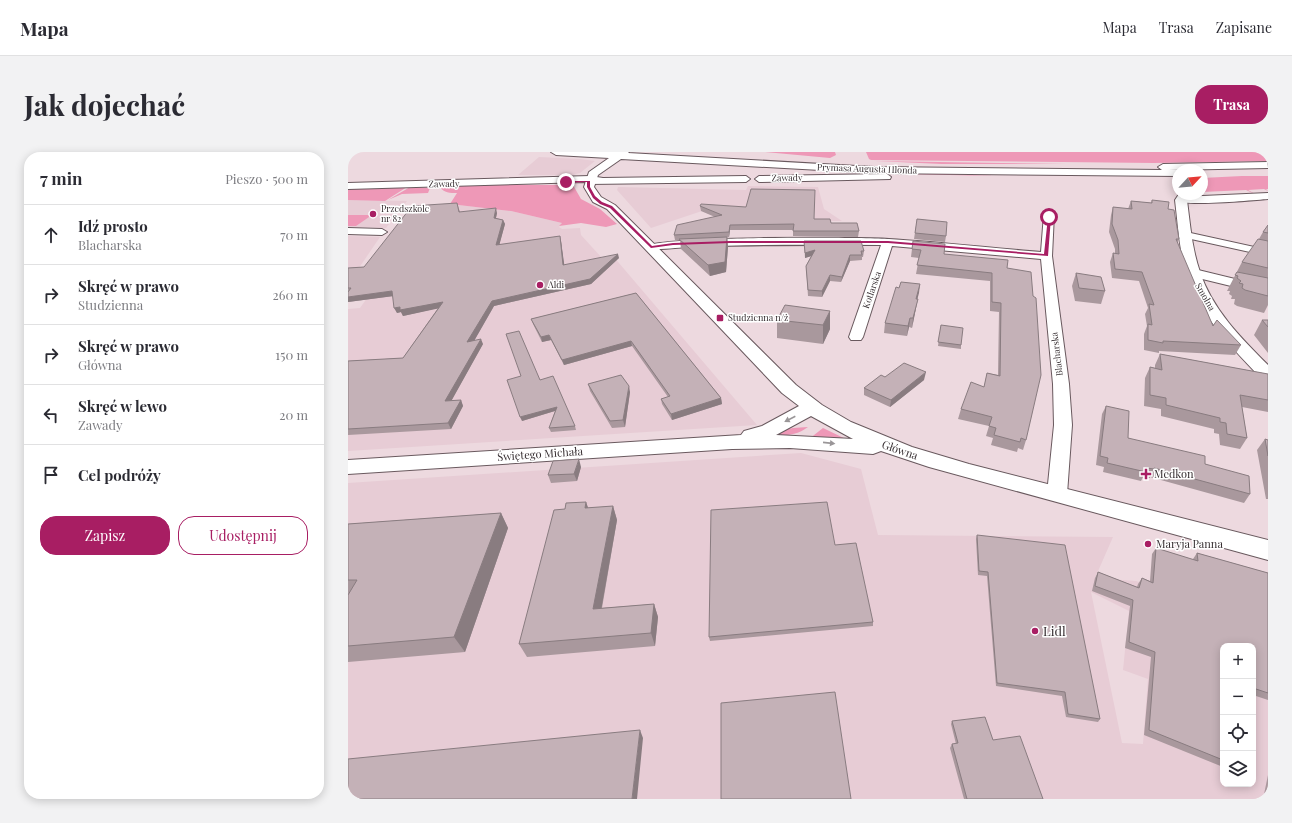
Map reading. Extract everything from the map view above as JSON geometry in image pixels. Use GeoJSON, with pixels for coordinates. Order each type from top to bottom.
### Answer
{"type":"FeatureCollection","features":[{"type":"Feature","properties":{"kind":"street","name":"Prymasa Augusta Hlonda"},"geometry":{"type":"LineString","coordinates":[[556,152],[627,154],[899,171],[1172,173]]}},
{"type":"Feature","properties":{"kind":"street","name":"Prymasa Augusta Hlonda"},"geometry":{"type":"LineString","coordinates":[[658,152],[902,165],[1159,174],[1268,165]]}},
{"type":"Feature","properties":{"kind":"street"},"geometry":{"type":"LineString","coordinates":[[594,180],[608,171],[627,154]]}},
{"type":"Feature","properties":{"kind":"street"},"geometry":{"type":"LineString","coordinates":[[1208,173],[1268,171]]}},
{"type":"Feature","properties":{"kind":"street"},"geometry":{"type":"LineString","coordinates":[[1159,174],[1172,178]]}},
{"type":"Feature","properties":{"kind":"street","name":"Zawady"},"geometry":{"type":"LineString","coordinates":[[348,186],[594,180],[746,179],[753,177],[759,179],[887,177]]}},
{"type":"Feature","properties":{"kind":"street","name":"Główna"},"geometry":{"type":"LineString","coordinates":[[594,180],[589,187],[594,197],[601,203],[611,207],[789,389],[811,408],[845,428],[897,450],[1268,550]]}},
{"type":"Feature","properties":{"kind":"street"},"geometry":{"type":"LineString","coordinates":[[1208,199],[1214,200],[1268,196]]}},
{"type":"Feature","properties":{"kind":"street","name":"Smolna"},"geometry":{"type":"LineString","coordinates":[[1180,200],[1190,260],[1203,295],[1236,342],[1268,375]]}},
{"type":"Feature","properties":{"kind":"street","name":"Blacharska"},"geometry":{"type":"LineString","coordinates":[[1045,219],[1046,256],[1063,425],[1057,494]]}},
{"type":"Feature","properties":{"kind":"street"},"geometry":{"type":"LineString","coordinates":[[348,231],[382,232]]}},
{"type":"Feature","properties":{"kind":"street"},"geometry":{"type":"LineString","coordinates":[[1186,235],[1268,253]]}},
{"type":"Feature","properties":{"kind":"street"},"geometry":{"type":"LineString","coordinates":[[651,247],[673,244],[730,242],[888,242],[1046,256]]}},
{"type":"Feature","properties":{"kind":"street","name":"Kotlarska"},"geometry":{"type":"LineString","coordinates":[[856,337],[888,242]]}},
{"type":"Feature","properties":{"kind":"street"},"geometry":{"type":"LineString","coordinates":[[1249,249],[1261,262],[1268,263]]}},
{"type":"Feature","properties":{"kind":"street"},"geometry":{"type":"LineString","coordinates":[[1194,273],[1268,291]]}},
{"type":"Feature","properties":{"kind":"street","name":"Świętego Michała"},"geometry":{"type":"LineString","coordinates":[[732,442],[769,430],[811,408],[814,416],[813,425],[805,435],[790,441]]}},
{"type":"Feature","properties":{"kind":"street","name":"Świętego Michała"},"geometry":{"type":"LineString","coordinates":[[348,467],[732,442],[790,441],[897,450]]}},
{"type":"Feature","properties":{"kind":"shaded area"},"geometry":{"type":"Polygon","coordinates":[[[765,152],[835,152],[836,155],[830,158],[765,152]]]}},
{"type":"Feature","properties":{"kind":"shaded area"},"geometry":{"type":"Polygon","coordinates":[[[866,152],[1268,152],[1268,161],[1154,163],[871,160],[866,152]]]}},
{"type":"Feature","properties":{"kind":"shaded area"},"geometry":{"type":"Polygon","coordinates":[[[539,157],[595,161],[580,173],[572,175],[518,175],[539,157]]]}},
{"type":"Feature","properties":{"kind":"shaded area"},"geometry":{"type":"Polygon","coordinates":[[[875,161],[1067,164],[942,164],[875,161]]]}},
{"type":"Feature","properties":{"kind":"shaded area"},"geometry":{"type":"Polygon","coordinates":[[[699,163],[994,176],[860,173],[699,163]]]}},
{"type":"Feature","properties":{"kind":"shaded area"},"geometry":{"type":"Polygon","coordinates":[[[1268,176],[1268,189],[1266,189],[1268,191],[1264,189],[1248,190],[1257,195],[1246,190],[1208,192],[1208,178],[1268,176]]]}},
{"type":"Feature","properties":{"kind":"shaded area"},"geometry":{"type":"Polygon","coordinates":[[[483,185],[573,185],[581,199],[600,209],[617,224],[606,227],[581,223],[559,226],[562,223],[511,211],[450,204],[457,193],[445,192],[440,187],[483,185]]]}},
{"type":"Feature","properties":{"kind":"shaded area"},"geometry":{"type":"Polygon","coordinates":[[[748,186],[818,187],[824,209],[842,221],[822,221],[708,209],[651,228],[617,190],[618,187],[746,190],[748,186]]]}},
{"type":"Feature","properties":{"kind":"shaded area"},"geometry":{"type":"Polygon","coordinates":[[[407,187],[385,201],[348,200],[348,189],[407,187]]]}},
{"type":"Feature","properties":{"kind":"shaded area"},"geometry":{"type":"Polygon","coordinates":[[[410,187],[430,188],[428,193],[402,194],[388,200],[410,187]]]}},
{"type":"Feature","properties":{"kind":"shaded area","name":"Przedszkole nr 82"},"geometry":{"type":"Polygon","coordinates":[[[348,200],[407,201],[386,228],[348,227],[348,200]]]}},
{"type":"Feature","properties":{"kind":"shaded area"},"geometry":{"type":"Polygon","coordinates":[[[450,204],[511,211],[562,223],[559,227],[562,229],[580,228],[581,235],[602,258],[613,256],[757,425],[348,451],[348,309],[360,308],[404,246],[450,204]]]}},
{"type":"Feature","properties":{"kind":"shaded area"},"geometry":{"type":"Polygon","coordinates":[[[348,215],[372,215],[356,226],[348,226],[348,215]]]}},
{"type":"Feature","properties":{"kind":"shaded area"},"geometry":{"type":"Polygon","coordinates":[[[348,236],[380,237],[348,284],[348,236]]]}},
{"type":"Feature","properties":{"kind":"shaded area"},"geometry":{"type":"Polygon","coordinates":[[[808,427],[798,433],[790,435],[778,436],[776,432],[793,428],[808,427]]]}},
{"type":"Feature","properties":{"kind":"shaded area"},"geometry":{"type":"Polygon","coordinates":[[[823,428],[852,442],[809,439],[823,428]]]}},
{"type":"Feature","properties":{"kind":"shaded area"},"geometry":{"type":"Polygon","coordinates":[[[801,453],[861,469],[878,535],[1113,537],[1095,578],[1136,581],[1246,621],[1268,646],[1268,799],[348,799],[348,483],[801,453]],[[1091,592],[1122,743],[1143,744],[1148,679],[1123,670],[1129,611],[1091,592]]]}},
{"type":"Feature","properties":{"kind":"building"},"geometry":{"type":"Polygon","coordinates":[[[751,189],[815,190],[814,219],[830,219],[831,223],[857,223],[859,231],[793,231],[794,224],[730,225],[729,232],[674,235],[677,225],[722,215],[700,206],[701,204],[746,207],[751,189]]]}},
{"type":"Feature","properties":{"kind":"building"},"geometry":{"type":"Polygon","coordinates":[[[1152,200],[1169,202],[1168,209],[1174,210],[1179,239],[1176,239],[1213,326],[1217,320],[1241,345],[1163,341],[1163,343],[1148,340],[1148,324],[1152,325],[1149,304],[1154,305],[1142,272],[1115,269],[1113,253],[1119,254],[1118,240],[1112,224],[1113,207],[1132,209],[1131,201],[1152,203],[1152,200]]]}},
{"type":"Feature","properties":{"kind":"building"},"geometry":{"type":"Polygon","coordinates":[[[457,203],[459,212],[496,208],[494,218],[503,220],[496,245],[560,236],[563,265],[618,254],[590,279],[492,301],[467,342],[481,339],[445,401],[461,400],[448,423],[348,429],[348,361],[403,358],[443,302],[400,310],[400,307],[394,308],[392,291],[348,297],[348,292],[351,288],[348,288],[348,268],[364,267],[412,206],[457,203]]]}},
{"type":"Feature","properties":{"kind":"building"},"geometry":{"type":"Polygon","coordinates":[[[917,219],[947,222],[946,236],[915,233],[917,219]]]}},
{"type":"Feature","properties":{"kind":"building"},"geometry":{"type":"Polygon","coordinates":[[[1268,225],[1268,233],[1263,232],[1268,225]]]}},
{"type":"Feature","properties":{"kind":"building"},"geometry":{"type":"Polygon","coordinates":[[[727,237],[725,262],[708,265],[679,239],[727,237]]]}},
{"type":"Feature","properties":{"kind":"building"},"geometry":{"type":"Polygon","coordinates":[[[1258,239],[1268,241],[1268,268],[1242,262],[1258,239]]]}},
{"type":"Feature","properties":{"kind":"building"},"geometry":{"type":"Polygon","coordinates":[[[804,241],[861,241],[864,251],[861,251],[862,255],[850,255],[842,277],[830,275],[822,291],[808,290],[806,266],[815,250],[805,253],[804,241]]]}},
{"type":"Feature","properties":{"kind":"building"},"geometry":{"type":"Polygon","coordinates":[[[913,241],[945,244],[944,254],[1008,260],[1007,268],[1031,272],[1033,296],[1036,298],[1041,375],[1026,440],[1021,438],[1020,442],[994,435],[996,428],[989,426],[992,417],[961,409],[971,382],[984,387],[987,373],[1000,376],[1001,303],[992,302],[992,273],[917,265],[921,250],[912,249],[913,241]]]}},
{"type":"Feature","properties":{"kind":"building"},"geometry":{"type":"Polygon","coordinates":[[[1237,272],[1268,278],[1268,296],[1242,288],[1243,284],[1239,283],[1241,281],[1237,278],[1238,276],[1235,275],[1237,272]]]}},
{"type":"Feature","properties":{"kind":"building"},"geometry":{"type":"Polygon","coordinates":[[[1076,273],[1101,277],[1105,291],[1079,288],[1076,273]]]}},
{"type":"Feature","properties":{"kind":"building"},"geometry":{"type":"Polygon","coordinates":[[[901,282],[920,284],[913,318],[910,318],[908,326],[885,323],[896,287],[899,288],[901,282]]]}},
{"type":"Feature","properties":{"kind":"building"},"geometry":{"type":"Polygon","coordinates":[[[636,293],[721,398],[671,414],[661,399],[670,396],[631,341],[562,360],[549,335],[541,337],[531,319],[636,293]]]}},
{"type":"Feature","properties":{"kind":"building"},"geometry":{"type":"Polygon","coordinates":[[[785,305],[830,311],[823,325],[777,320],[785,305]]]}},
{"type":"Feature","properties":{"kind":"building"},"geometry":{"type":"Polygon","coordinates":[[[1262,320],[1268,320],[1268,327],[1262,320]]]}},
{"type":"Feature","properties":{"kind":"building"},"geometry":{"type":"Polygon","coordinates":[[[941,325],[963,328],[961,345],[938,342],[941,325]]]}},
{"type":"Feature","properties":{"kind":"building"},"geometry":{"type":"Polygon","coordinates":[[[519,331],[540,380],[553,376],[575,426],[549,428],[557,407],[520,417],[507,380],[521,376],[506,334],[519,331]]]}},
{"type":"Feature","properties":{"kind":"building"},"geometry":{"type":"Polygon","coordinates":[[[1160,354],[1268,374],[1268,400],[1240,395],[1247,438],[1227,434],[1226,423],[1220,422],[1220,418],[1166,405],[1166,398],[1150,395],[1150,367],[1162,370],[1160,354]]]}},
{"type":"Feature","properties":{"kind":"building"},"geometry":{"type":"Polygon","coordinates":[[[904,363],[926,372],[891,400],[864,388],[881,375],[885,377],[904,363]]]}},
{"type":"Feature","properties":{"kind":"building"},"geometry":{"type":"Polygon","coordinates":[[[621,375],[629,386],[623,420],[610,421],[588,384],[621,375]]]}},
{"type":"Feature","properties":{"kind":"building"},"geometry":{"type":"Polygon","coordinates":[[[1106,406],[1129,411],[1128,438],[1205,456],[1205,464],[1249,476],[1250,494],[1154,468],[1146,468],[1146,472],[1107,463],[1108,458],[1100,456],[1106,406]]]}},
{"type":"Feature","properties":{"kind":"building"},"geometry":{"type":"Polygon","coordinates":[[[1265,439],[1268,440],[1268,456],[1265,439]]]}},
{"type":"Feature","properties":{"kind":"building"},"geometry":{"type":"Polygon","coordinates":[[[579,459],[574,474],[548,475],[553,461],[579,459]]]}},
{"type":"Feature","properties":{"kind":"building"},"geometry":{"type":"Polygon","coordinates":[[[586,502],[585,508],[613,506],[593,609],[654,604],[651,633],[519,644],[554,510],[565,509],[566,503],[586,502]]]}},
{"type":"Feature","properties":{"kind":"building"},"geometry":{"type":"Polygon","coordinates":[[[827,502],[835,545],[856,543],[873,622],[709,637],[711,510],[827,502]]]}},
{"type":"Feature","properties":{"kind":"building"},"geometry":{"type":"Polygon","coordinates":[[[501,513],[454,637],[348,646],[348,595],[357,580],[348,580],[348,524],[501,513]]]}},
{"type":"Feature","properties":{"kind":"building","name":"Lidl"},"geometry":{"type":"Polygon","coordinates":[[[977,535],[1065,545],[1100,719],[1068,714],[1065,692],[997,683],[988,572],[979,571],[977,535]]]}},
{"type":"Feature","properties":{"kind":"building"},"geometry":{"type":"Polygon","coordinates":[[[1156,548],[1198,561],[1197,553],[1268,573],[1268,693],[1256,689],[1256,643],[1220,643],[1220,759],[1149,730],[1155,652],[1129,642],[1133,600],[1095,586],[1098,572],[1139,588],[1142,578],[1153,583],[1156,548]]]}},
{"type":"Feature","properties":{"kind":"building"},"geometry":{"type":"Polygon","coordinates":[[[835,692],[851,799],[721,799],[721,703],[835,692]]]}},
{"type":"Feature","properties":{"kind":"building"},"geometry":{"type":"Polygon","coordinates":[[[985,717],[993,740],[1020,736],[1043,799],[967,799],[952,744],[958,743],[952,721],[985,717]]]}},
{"type":"Feature","properties":{"kind":"building"},"geometry":{"type":"Polygon","coordinates":[[[640,730],[632,799],[348,799],[348,759],[640,730]]]}},
{"type":"Feature","properties":{"kind":"place","name":"Przedszkole nr 82"},"geometry":{"type":"Point","coordinates":[373,214]}},
{"type":"Feature","properties":{"kind":"place","name":"Aldi"},"geometry":{"type":"Point","coordinates":[540,285]}},
{"type":"Feature","properties":{"kind":"place","name":"Studzienna n/ż"},"geometry":{"type":"Point","coordinates":[720,318]}},
{"type":"Feature","properties":{"kind":"place","name":"Medkon"},"geometry":{"type":"Point","coordinates":[1146,474]}},
{"type":"Feature","properties":{"kind":"place","name":"Maryja Panna"},"geometry":{"type":"Point","coordinates":[1148,544]}},
{"type":"Feature","properties":{"kind":"place","name":"Lidl"},"geometry":{"type":"Point","coordinates":[1035,631]}},
{"type":"Feature","properties":{"kind":"route"},"geometry":{"type":"LineString","coordinates":[[566,182],[589,182],[591,194],[601,203],[611,207],[651,247],[673,244],[730,242],[854,241],[1001,250],[1046,256],[1049,217]]}}]}
